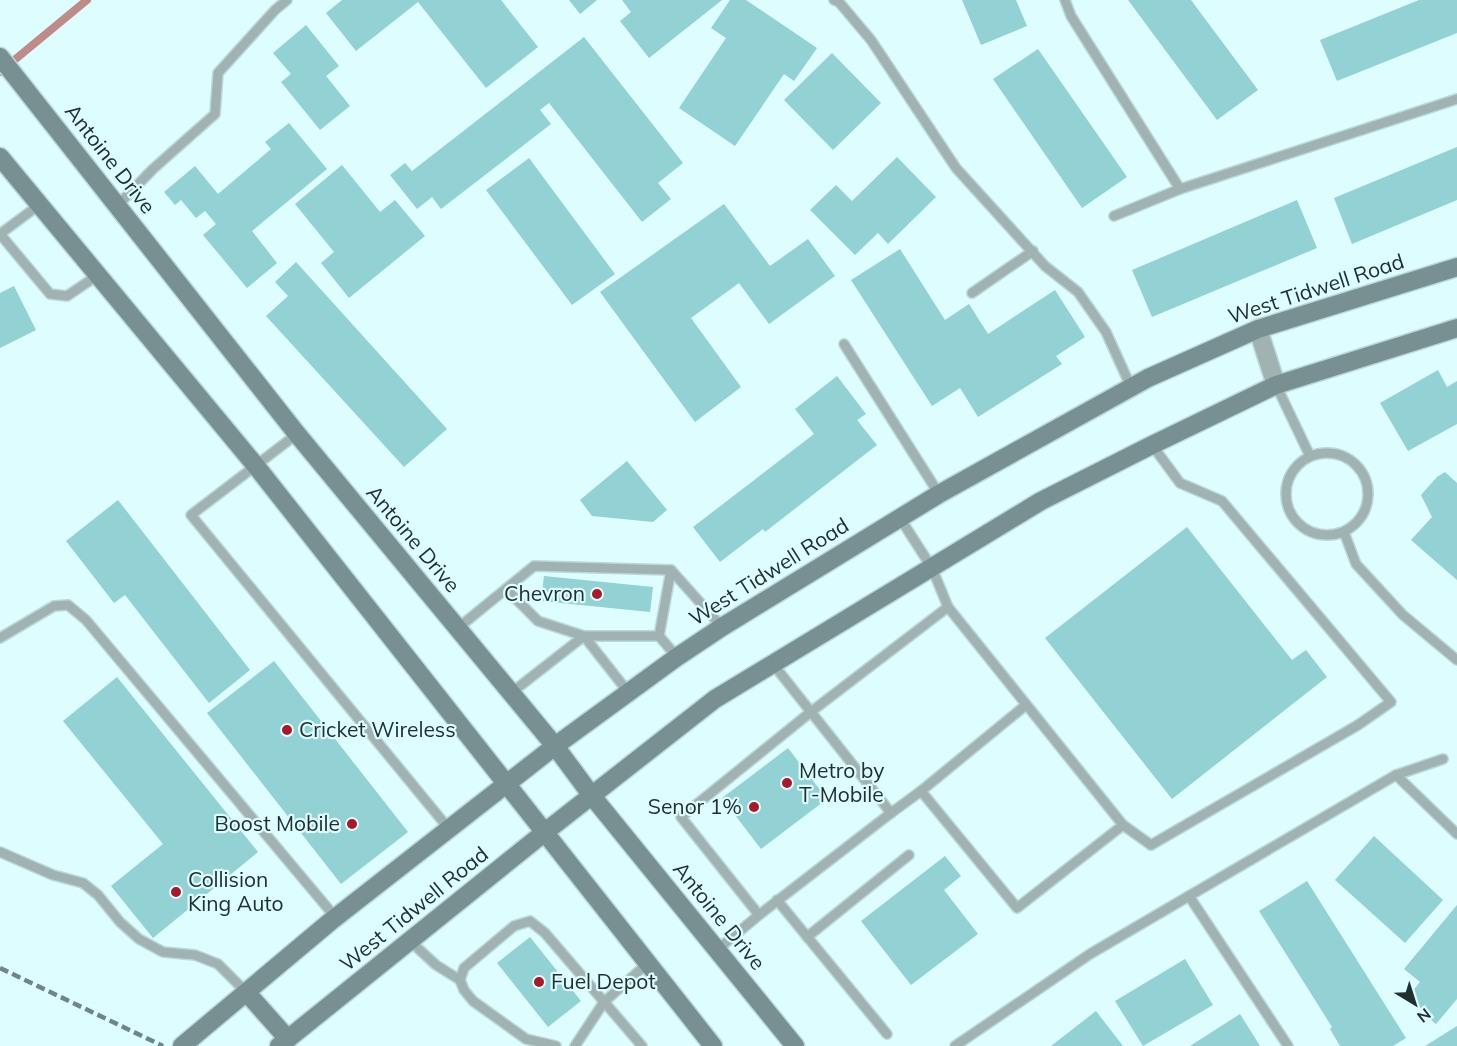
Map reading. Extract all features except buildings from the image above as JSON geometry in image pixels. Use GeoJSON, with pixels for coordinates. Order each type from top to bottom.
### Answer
{"type":"FeatureCollection","features":[{"type":"Feature","properties":{"kind":"main road","name":"Antoine Drive"},"geometry":{"type":"LineString","coordinates":[[0,57],[297,434],[555,746],[592,796],[795,1046]]}},
{"type":"Feature","properties":{"kind":"main road"},"geometry":{"type":"LineString","coordinates":[[4,161],[256,466],[713,1046]]}},
{"type":"Feature","properties":{"kind":"main road","name":"West Tidwell Road"},"geometry":{"type":"LineString","coordinates":[[182,1046],[336,918],[507,783],[628,692],[722,627],[939,494],[1131,387],[1258,328],[1457,267]]}},
{"type":"Feature","properties":{"kind":"main road","name":"West Tidwell Road"},"geometry":{"type":"LineString","coordinates":[[283,1042],[545,832],[716,699],[1041,501],[1276,385],[1457,328]]}},
{"type":"Feature","properties":{"kind":"main road"},"geometry":{"type":"LineString","coordinates":[[247,993],[283,1042]]}},
{"type":"Feature","properties":{"kind":"street"},"geometry":{"type":"LineString","coordinates":[[1258,328],[1276,385]]}},
{"type":"Feature","properties":{"kind":"lane"},"geometry":{"type":"LineString","coordinates":[[118,206],[153,169],[215,114],[218,73],[275,10],[287,0]]}},
{"type":"Feature","properties":{"kind":"lane"},"geometry":{"type":"LineString","coordinates":[[834,0],[872,40],[956,168],[1046,266],[1078,292],[1106,332],[1131,387]]}},
{"type":"Feature","properties":{"kind":"lane"},"geometry":{"type":"LineString","coordinates":[[1065,0],[1071,16],[1179,189]]}},
{"type":"Feature","properties":{"kind":"lane"},"geometry":{"type":"LineString","coordinates":[[1114,216],[1179,189],[1457,99]]}},
{"type":"Feature","properties":{"kind":"lane"},"geometry":{"type":"LineString","coordinates":[[39,205],[0,234],[50,294],[67,296],[98,275]]}},
{"type":"Feature","properties":{"kind":"lane"},"geometry":{"type":"LineString","coordinates":[[972,293],[1033,251]]}},
{"type":"Feature","properties":{"kind":"lane"},"geometry":{"type":"LineString","coordinates":[[844,344],[939,494]]}},
{"type":"Feature","properties":{"kind":"lane"},"geometry":{"type":"LineString","coordinates":[[1276,385],[1310,456]]}},
{"type":"Feature","properties":{"kind":"lane"},"geometry":{"type":"LineString","coordinates":[[297,434],[191,515],[449,829]]}},
{"type":"Feature","properties":{"kind":"lane"},"geometry":{"type":"LineString","coordinates":[[900,518],[932,568],[948,607],[1123,825],[1151,845],[1358,725],[1391,702],[1222,501],[1180,483],[1152,445]]}},
{"type":"Feature","properties":{"kind":"lane"},"geometry":{"type":"LineString","coordinates":[[1322,452],[1333,452],[1345,456],[1355,462],[1367,482],[1369,494],[1367,506],[1362,516],[1344,532],[1321,535],[1310,531],[1292,516],[1287,505],[1285,494],[1292,471],[1310,456],[1322,452]]}},
{"type":"Feature","properties":{"kind":"lane"},"geometry":{"type":"LineString","coordinates":[[1344,532],[1356,564],[1403,615],[1456,659]]}},
{"type":"Feature","properties":{"kind":"lane"},"geometry":{"type":"LineString","coordinates":[[458,628],[534,566],[671,570],[722,627]]}},
{"type":"Feature","properties":{"kind":"lane"},"geometry":{"type":"LineString","coordinates":[[659,636],[671,570]]}},
{"type":"Feature","properties":{"kind":"lane"},"geometry":{"type":"LineString","coordinates":[[506,589],[538,621],[584,636],[659,636],[677,657]]}},
{"type":"Feature","properties":{"kind":"lane"},"geometry":{"type":"LineString","coordinates":[[0,638],[54,606],[68,605],[86,620],[336,918]]}},
{"type":"Feature","properties":{"kind":"lane"},"geometry":{"type":"LineString","coordinates":[[759,915],[681,817],[812,711],[948,607]]}},
{"type":"Feature","properties":{"kind":"lane"},"geometry":{"type":"LineString","coordinates":[[584,636],[628,692]]}},
{"type":"Feature","properties":{"kind":"lane"},"geometry":{"type":"LineString","coordinates":[[511,693],[584,636]]}},
{"type":"Feature","properties":{"kind":"lane"},"geometry":{"type":"LineString","coordinates":[[773,664],[891,813]]}},
{"type":"Feature","properties":{"kind":"lane"},"geometry":{"type":"LineString","coordinates":[[717,950],[777,900],[921,791],[1026,705]]}},
{"type":"Feature","properties":{"kind":"lane"},"geometry":{"type":"LineString","coordinates":[[955,1046],[1090,954],[1396,775],[1443,759]]}},
{"type":"Feature","properties":{"kind":"lane"},"geometry":{"type":"LineString","coordinates":[[1396,775],[1457,834]]}},
{"type":"Feature","properties":{"kind":"lane"},"geometry":{"type":"LineString","coordinates":[[921,791],[1017,908],[1123,825]]}},
{"type":"Feature","properties":{"kind":"lane"},"geometry":{"type":"LineString","coordinates":[[0,852],[53,875],[83,883],[99,895],[120,922],[139,939],[163,952],[195,955],[218,964],[247,993]]}},
{"type":"Feature","properties":{"kind":"lane"},"geometry":{"type":"LineString","coordinates":[[807,937],[909,855]]}},
{"type":"Feature","properties":{"kind":"lane"},"geometry":{"type":"LineString","coordinates":[[1189,896],[1288,1046]]}},
{"type":"Feature","properties":{"kind":"lane"},"geometry":{"type":"LineString","coordinates":[[777,900],[887,1034]]}},
{"type":"Feature","properties":{"kind":"lane"},"geometry":{"type":"LineString","coordinates":[[460,980],[464,968],[514,926],[530,921],[545,933],[642,1046]]}},
{"type":"Feature","properties":{"kind":"lane"},"geometry":{"type":"LineString","coordinates":[[410,941],[436,965],[460,980],[464,990],[473,1001],[526,1039],[556,1046]]}},
{"type":"Feature","properties":{"kind":"lane"},"geometry":{"type":"LineString","coordinates":[[575,1046],[604,1002],[648,963]]}},
{"type":"Feature","properties":{"kind":"waterway"},"geometry":{"type":"LineString","coordinates":[[0,72],[87,0]]}},
{"type":"Feature","properties":{"kind":"railway"},"geometry":{"type":"LineString","coordinates":[[0,968],[163,1046]]}},
{"type":"Feature","properties":{"kind":"place","name":"Chevron"},"geometry":{"type":"Point","coordinates":[597,594]}},
{"type":"Feature","properties":{"kind":"place","name":"Cricket Wireless"},"geometry":{"type":"Point","coordinates":[287,730]}},
{"type":"Feature","properties":{"kind":"place","name":"Metro by T-Mobile"},"geometry":{"type":"Point","coordinates":[787,783]}},
{"type":"Feature","properties":{"kind":"place","name":"Senor 1%"},"geometry":{"type":"Point","coordinates":[754,807]}},
{"type":"Feature","properties":{"kind":"place","name":"Boost Mobile"},"geometry":{"type":"Point","coordinates":[352,824]}},
{"type":"Feature","properties":{"kind":"place","name":"Collision King Auto"},"geometry":{"type":"Point","coordinates":[176,892]}},
{"type":"Feature","properties":{"kind":"place","name":"Fuel Depot"},"geometry":{"type":"Point","coordinates":[539,982]}}]}
